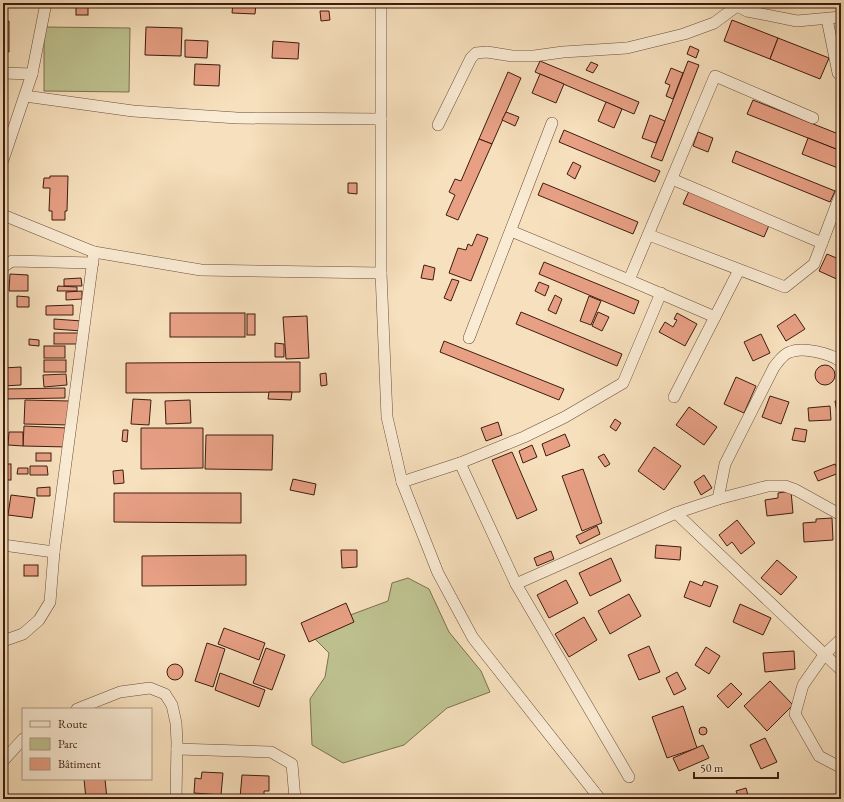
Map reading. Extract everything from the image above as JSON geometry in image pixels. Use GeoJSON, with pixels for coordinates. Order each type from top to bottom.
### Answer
{"type":"FeatureCollection","features":[{"type":"Feature","properties":{"kind":"street"},"geometry":{"type":"LineString","coordinates":[[3,160],[32,74],[46,3]]}},
{"type":"Feature","properties":{"kind":"street"},"geometry":{"type":"LineString","coordinates":[[381,3],[381,273],[387,418],[402,482],[438,573],[473,638],[600,799]]}},
{"type":"Feature","properties":{"kind":"street"},"geometry":{"type":"LineString","coordinates":[[438,125],[471,58],[476,53],[487,52],[512,56],[534,56],[563,52],[627,48],[684,34],[714,23],[734,4],[748,10],[797,21],[841,17]]}},
{"type":"Feature","properties":{"kind":"street"},"geometry":{"type":"LineString","coordinates":[[827,19],[838,73],[841,76]]}},
{"type":"Feature","properties":{"kind":"street"},"geometry":{"type":"LineString","coordinates":[[3,74],[32,74]]}},
{"type":"Feature","properties":{"kind":"street"},"geometry":{"type":"LineString","coordinates":[[629,280],[715,76],[813,118]]}},
{"type":"Feature","properties":{"kind":"street"},"geometry":{"type":"LineString","coordinates":[[25,96],[133,112],[237,118],[381,119]]}},
{"type":"Feature","properties":{"kind":"street"},"geometry":{"type":"LineString","coordinates":[[469,338],[552,123]]}},
{"type":"Feature","properties":{"kind":"street"},"geometry":{"type":"LineString","coordinates":[[672,179],[822,243]]}},
{"type":"Feature","properties":{"kind":"street"},"geometry":{"type":"LineString","coordinates":[[649,235],[785,288],[814,264],[841,193]]}},
{"type":"Feature","properties":{"kind":"street"},"geometry":{"type":"LineString","coordinates":[[3,215],[94,257]]}},
{"type":"Feature","properties":{"kind":"street"},"geometry":{"type":"LineString","coordinates":[[511,231],[714,317]]}},
{"type":"Feature","properties":{"kind":"street"},"geometry":{"type":"LineString","coordinates":[[3,267],[12,261],[94,257],[201,270],[381,273]]}},
{"type":"Feature","properties":{"kind":"street"},"geometry":{"type":"LineString","coordinates":[[3,641],[23,634],[39,620],[50,602],[54,552],[94,257]]}},
{"type":"Feature","properties":{"kind":"street"},"geometry":{"type":"LineString","coordinates":[[674,397],[739,270]]}},
{"type":"Feature","properties":{"kind":"street"},"geometry":{"type":"LineString","coordinates":[[402,482],[460,463],[524,437],[566,417],[623,383],[660,293]]}},
{"type":"Feature","properties":{"kind":"street"},"geometry":{"type":"LineString","coordinates":[[718,499],[725,464],[774,367],[780,360],[790,351],[807,350],[823,354],[841,362]]}},
{"type":"Feature","properties":{"kind":"street"},"geometry":{"type":"LineString","coordinates":[[460,463],[516,584],[629,777]]}},
{"type":"Feature","properties":{"kind":"street"},"geometry":{"type":"LineString","coordinates":[[516,584],[676,513],[718,499],[768,486],[784,486],[796,490],[841,515]]}},
{"type":"Feature","properties":{"kind":"street"},"geometry":{"type":"LineString","coordinates":[[676,513],[841,670]]}},
{"type":"Feature","properties":{"kind":"street"},"geometry":{"type":"LineString","coordinates":[[3,545],[54,552]]}},
{"type":"Feature","properties":{"kind":"street"},"geometry":{"type":"LineString","coordinates":[[841,639],[824,655],[803,685],[795,714],[819,756],[838,766],[841,765]]}},
{"type":"Feature","properties":{"kind":"street"},"geometry":{"type":"LineString","coordinates":[[80,708],[120,692],[150,688],[165,694],[172,705],[176,723],[176,799]]}},
{"type":"Feature","properties":{"kind":"street"},"geometry":{"type":"LineString","coordinates":[[3,761],[22,740]]}},
{"type":"Feature","properties":{"kind":"street"},"geometry":{"type":"LineString","coordinates":[[177,749],[271,752],[292,764],[295,799]]}},
{"type":"Feature","properties":{"kind":"green space"},"geometry":{"type":"Polygon","coordinates":[[[44,27],[130,28],[129,92],[44,91],[44,27]]]}},
{"type":"Feature","properties":{"kind":"green space"},"geometry":{"type":"Polygon","coordinates":[[[408,578],[429,589],[449,632],[481,671],[490,692],[447,708],[404,745],[343,763],[312,745],[310,699],[325,677],[329,653],[314,638],[318,627],[388,601],[392,583],[408,578]]]}},
{"type":"Feature","properties":{"kind":"building"},"geometry":{"type":"Polygon","coordinates":[[[233,3],[256,3],[255,14],[232,13],[233,3]]]}},
{"type":"Feature","properties":{"kind":"building"},"geometry":{"type":"Polygon","coordinates":[[[76,5],[88,5],[88,15],[76,15],[76,5]]]}},
{"type":"Feature","properties":{"kind":"building"},"geometry":{"type":"Polygon","coordinates":[[[320,11],[329,11],[330,20],[321,21],[320,11]]]}},
{"type":"Feature","properties":{"kind":"building"},"geometry":{"type":"Polygon","coordinates":[[[732,20],[778,38],[770,59],[724,41],[732,20]]]}},
{"type":"Feature","properties":{"kind":"building"},"geometry":{"type":"Polygon","coordinates":[[[3,21],[9,21],[9,52],[3,51],[3,21]]]}},
{"type":"Feature","properties":{"kind":"building"},"geometry":{"type":"Polygon","coordinates":[[[146,27],[182,28],[181,56],[145,55],[146,27]]]}},
{"type":"Feature","properties":{"kind":"building"},"geometry":{"type":"Polygon","coordinates":[[[778,38],[829,58],[820,79],[770,59],[778,38]]]}},
{"type":"Feature","properties":{"kind":"building"},"geometry":{"type":"Polygon","coordinates":[[[185,40],[208,41],[207,58],[185,57],[185,40]]]}},
{"type":"Feature","properties":{"kind":"building"},"geometry":{"type":"Polygon","coordinates":[[[273,41],[299,43],[298,59],[272,58],[273,41]]]}},
{"type":"Feature","properties":{"kind":"building"},"geometry":{"type":"Polygon","coordinates":[[[690,46],[699,50],[696,58],[687,54],[690,46]]]}},
{"type":"Feature","properties":{"kind":"building"},"geometry":{"type":"Polygon","coordinates":[[[540,61],[639,102],[634,114],[535,72],[540,61]]]}},
{"type":"Feature","properties":{"kind":"building"},"geometry":{"type":"Polygon","coordinates":[[[688,61],[699,65],[662,161],[651,157],[688,61]]]}},
{"type":"Feature","properties":{"kind":"building"},"geometry":{"type":"Polygon","coordinates":[[[591,62],[598,65],[593,73],[586,70],[591,62]]]}},
{"type":"Feature","properties":{"kind":"building"},"geometry":{"type":"Polygon","coordinates":[[[195,64],[220,65],[219,86],[194,85],[195,64]]]}},
{"type":"Feature","properties":{"kind":"building"},"geometry":{"type":"Polygon","coordinates":[[[671,68],[683,73],[673,99],[666,96],[670,85],[665,83],[671,68]]]}},
{"type":"Feature","properties":{"kind":"building"},"geometry":{"type":"Polygon","coordinates":[[[508,72],[521,78],[492,144],[479,139],[508,72]]]}},
{"type":"Feature","properties":{"kind":"building"},"geometry":{"type":"Polygon","coordinates":[[[540,74],[564,84],[556,103],[532,93],[540,74]]]}},
{"type":"Feature","properties":{"kind":"building"},"geometry":{"type":"Polygon","coordinates":[[[753,100],[841,135],[841,151],[747,114],[753,100]]]}},
{"type":"Feature","properties":{"kind":"building"},"geometry":{"type":"Polygon","coordinates":[[[606,102],[622,109],[614,128],[598,121],[606,102]]]}},
{"type":"Feature","properties":{"kind":"building"},"geometry":{"type":"Polygon","coordinates":[[[506,112],[519,117],[515,126],[502,120],[506,112]]]}},
{"type":"Feature","properties":{"kind":"building"},"geometry":{"type":"Polygon","coordinates":[[[650,115],[665,121],[656,143],[642,138],[650,115]]]}},
{"type":"Feature","properties":{"kind":"building"},"geometry":{"type":"Polygon","coordinates":[[[564,130],[660,171],[655,182],[559,142],[564,130]]]}},
{"type":"Feature","properties":{"kind":"building"},"geometry":{"type":"Polygon","coordinates":[[[698,132],[713,138],[708,152],[693,146],[698,132]]]}},
{"type":"Feature","properties":{"kind":"building"},"geometry":{"type":"Polygon","coordinates":[[[808,138],[841,151],[841,160],[838,168],[802,154],[808,138]]]}},
{"type":"Feature","properties":{"kind":"building"},"geometry":{"type":"Polygon","coordinates":[[[479,139],[492,144],[458,220],[446,215],[455,195],[449,192],[455,179],[461,181],[479,139]]]}},
{"type":"Feature","properties":{"kind":"building"},"geometry":{"type":"Polygon","coordinates":[[[736,151],[835,191],[830,202],[732,162],[736,151]]]}},
{"type":"Feature","properties":{"kind":"building"},"geometry":{"type":"Polygon","coordinates":[[[573,162],[581,166],[575,179],[567,174],[573,162]]]}},
{"type":"Feature","properties":{"kind":"building"},"geometry":{"type":"Polygon","coordinates":[[[50,176],[68,176],[67,211],[65,211],[65,220],[52,220],[52,211],[49,211],[50,188],[43,188],[44,178],[50,178],[50,176]]]}},
{"type":"Feature","properties":{"kind":"building"},"geometry":{"type":"Polygon","coordinates":[[[348,183],[357,183],[357,194],[348,193],[348,183]]]}},
{"type":"Feature","properties":{"kind":"building"},"geometry":{"type":"Polygon","coordinates":[[[543,183],[638,222],[633,234],[538,195],[543,183]]]}},
{"type":"Feature","properties":{"kind":"building"},"geometry":{"type":"Polygon","coordinates":[[[689,191],[770,223],[764,237],[683,204],[689,191]]]}},
{"type":"Feature","properties":{"kind":"building"},"geometry":{"type":"Polygon","coordinates":[[[477,234],[488,238],[471,281],[449,273],[458,248],[466,250],[468,244],[472,246],[477,234]]]}},
{"type":"Feature","properties":{"kind":"building"},"geometry":{"type":"Polygon","coordinates":[[[827,254],[841,260],[841,281],[819,271],[827,254]]]}},
{"type":"Feature","properties":{"kind":"building"},"geometry":{"type":"Polygon","coordinates":[[[544,262],[639,301],[634,314],[539,274],[544,262]]]}},
{"type":"Feature","properties":{"kind":"building"},"geometry":{"type":"Polygon","coordinates":[[[424,265],[435,268],[433,280],[421,278],[424,265]]]}},
{"type":"Feature","properties":{"kind":"building"},"geometry":{"type":"Polygon","coordinates":[[[10,274],[28,275],[28,291],[9,291],[10,274]]]}},
{"type":"Feature","properties":{"kind":"building"},"geometry":{"type":"Polygon","coordinates":[[[81,278],[82,286],[64,286],[64,279],[81,278]]]}},
{"type":"Feature","properties":{"kind":"building"},"geometry":{"type":"Polygon","coordinates":[[[452,279],[459,281],[451,301],[444,298],[452,279]]]}},
{"type":"Feature","properties":{"kind":"building"},"geometry":{"type":"Polygon","coordinates":[[[539,282],[549,286],[545,296],[535,291],[539,282]]]}},
{"type":"Feature","properties":{"kind":"building"},"geometry":{"type":"Polygon","coordinates":[[[58,286],[77,287],[77,291],[57,291],[58,286]]]}},
{"type":"Feature","properties":{"kind":"building"},"geometry":{"type":"Polygon","coordinates":[[[82,291],[82,299],[66,300],[66,292],[82,291]]]}},
{"type":"Feature","properties":{"kind":"building"},"geometry":{"type":"Polygon","coordinates":[[[555,295],[562,299],[556,314],[548,310],[555,295]]]}},
{"type":"Feature","properties":{"kind":"building"},"geometry":{"type":"Polygon","coordinates":[[[17,296],[29,297],[29,307],[17,307],[17,296]]]}},
{"type":"Feature","properties":{"kind":"building"},"geometry":{"type":"Polygon","coordinates":[[[589,296],[601,301],[591,325],[580,321],[589,296]]]}},
{"type":"Feature","properties":{"kind":"building"},"geometry":{"type":"Polygon","coordinates":[[[73,305],[73,315],[46,315],[46,306],[73,305]]]}},
{"type":"Feature","properties":{"kind":"building"},"geometry":{"type":"Polygon","coordinates":[[[521,312],[622,354],[617,366],[516,324],[521,312]]]}},
{"type":"Feature","properties":{"kind":"building"},"geometry":{"type":"Polygon","coordinates":[[[598,312],[609,317],[602,331],[592,326],[598,312]]]}},
{"type":"Feature","properties":{"kind":"building"},"geometry":{"type":"Polygon","coordinates":[[[170,313],[245,313],[245,337],[170,337],[170,313]]]}},
{"type":"Feature","properties":{"kind":"building"},"geometry":{"type":"Polygon","coordinates":[[[677,313],[697,324],[685,346],[659,332],[665,322],[673,327],[677,320],[674,319],[677,313]]]}},
{"type":"Feature","properties":{"kind":"building"},"geometry":{"type":"Polygon","coordinates":[[[247,314],[255,314],[255,335],[247,335],[247,314]]]}},
{"type":"Feature","properties":{"kind":"building"},"geometry":{"type":"Polygon","coordinates":[[[795,314],[805,329],[786,341],[777,326],[795,314]]]}},
{"type":"Feature","properties":{"kind":"building"},"geometry":{"type":"Polygon","coordinates":[[[307,316],[309,358],[286,359],[283,317],[307,316]]]}},
{"type":"Feature","properties":{"kind":"building"},"geometry":{"type":"Polygon","coordinates":[[[54,319],[82,321],[82,331],[54,329],[54,319]]]}},
{"type":"Feature","properties":{"kind":"building"},"geometry":{"type":"Polygon","coordinates":[[[54,333],[79,333],[79,344],[54,344],[54,333]]]}},
{"type":"Feature","properties":{"kind":"building"},"geometry":{"type":"Polygon","coordinates":[[[761,334],[770,353],[753,361],[744,342],[761,334]]]}},
{"type":"Feature","properties":{"kind":"building"},"geometry":{"type":"Polygon","coordinates":[[[29,339],[39,340],[39,346],[29,345],[29,339]]]}},
{"type":"Feature","properties":{"kind":"building"},"geometry":{"type":"Polygon","coordinates":[[[444,341],[564,389],[559,400],[440,352],[444,341]]]}},
{"type":"Feature","properties":{"kind":"building"},"geometry":{"type":"Polygon","coordinates":[[[275,343],[284,344],[284,357],[275,357],[275,343]]]}},
{"type":"Feature","properties":{"kind":"building"},"geometry":{"type":"Polygon","coordinates":[[[44,346],[65,346],[65,358],[44,358],[44,346]]]}},
{"type":"Feature","properties":{"kind":"building"},"geometry":{"type":"Polygon","coordinates":[[[44,360],[66,360],[66,372],[44,372],[44,360]]]}},
{"type":"Feature","properties":{"kind":"building"},"geometry":{"type":"Polygon","coordinates":[[[300,362],[300,392],[126,393],[126,363],[300,362]]]}},
{"type":"Feature","properties":{"kind":"building"},"geometry":{"type":"Polygon","coordinates":[[[825,365],[832,368],[835,375],[832,382],[825,385],[818,382],[815,375],[818,368],[825,365]]]}},
{"type":"Feature","properties":{"kind":"building"},"geometry":{"type":"Polygon","coordinates":[[[21,367],[21,385],[3,386],[3,368],[21,367]]]}},
{"type":"Feature","properties":{"kind":"building"},"geometry":{"type":"Polygon","coordinates":[[[326,373],[327,385],[321,386],[320,374],[326,373]]]}},
{"type":"Feature","properties":{"kind":"building"},"geometry":{"type":"Polygon","coordinates":[[[66,374],[67,385],[44,387],[43,375],[66,374]]]}},
{"type":"Feature","properties":{"kind":"building"},"geometry":{"type":"Polygon","coordinates":[[[736,377],[756,386],[744,413],[724,404],[736,377]]]}},
{"type":"Feature","properties":{"kind":"building"},"geometry":{"type":"Polygon","coordinates":[[[65,388],[65,398],[3,399],[3,389],[65,388]]]}},
{"type":"Feature","properties":{"kind":"building"},"geometry":{"type":"Polygon","coordinates":[[[269,392],[292,392],[291,400],[268,399],[269,392]]]}},
{"type":"Feature","properties":{"kind":"building"},"geometry":{"type":"Polygon","coordinates":[[[770,396],[789,402],[781,424],[762,417],[770,396]]]}},
{"type":"Feature","properties":{"kind":"building"},"geometry":{"type":"Polygon","coordinates":[[[133,399],[151,400],[149,425],[131,424],[133,399]]]}},
{"type":"Feature","properties":{"kind":"building"},"geometry":{"type":"Polygon","coordinates":[[[25,400],[70,401],[70,425],[24,424],[25,400]]]}},
{"type":"Feature","properties":{"kind":"building"},"geometry":{"type":"Polygon","coordinates":[[[190,400],[191,423],[166,424],[165,401],[190,400]]]}},
{"type":"Feature","properties":{"kind":"building"},"geometry":{"type":"Polygon","coordinates":[[[841,400],[841,424],[839,425],[835,401],[841,400]]]}},
{"type":"Feature","properties":{"kind":"building"},"geometry":{"type":"Polygon","coordinates":[[[830,406],[831,420],[809,421],[808,408],[830,406]]]}},
{"type":"Feature","properties":{"kind":"building"},"geometry":{"type":"Polygon","coordinates":[[[689,407],[717,427],[704,445],[676,425],[689,407]]]}},
{"type":"Feature","properties":{"kind":"building"},"geometry":{"type":"Polygon","coordinates":[[[615,419],[621,423],[616,431],[610,427],[615,419]]]}},
{"type":"Feature","properties":{"kind":"building"},"geometry":{"type":"Polygon","coordinates":[[[498,422],[502,435],[486,441],[481,428],[498,422]]]}},
{"type":"Feature","properties":{"kind":"building"},"geometry":{"type":"Polygon","coordinates":[[[24,426],[68,428],[68,447],[23,446],[24,426]]]}},
{"type":"Feature","properties":{"kind":"building"},"geometry":{"type":"Polygon","coordinates":[[[141,428],[203,428],[203,468],[141,469],[141,428]]]}},
{"type":"Feature","properties":{"kind":"building"},"geometry":{"type":"Polygon","coordinates":[[[795,428],[807,430],[805,442],[792,440],[795,428]]]}},
{"type":"Feature","properties":{"kind":"building"},"geometry":{"type":"Polygon","coordinates":[[[123,430],[128,430],[127,442],[122,441],[123,430]]]}},
{"type":"Feature","properties":{"kind":"building"},"geometry":{"type":"Polygon","coordinates":[[[9,432],[23,432],[23,446],[8,445],[9,432]]]}},
{"type":"Feature","properties":{"kind":"building"},"geometry":{"type":"Polygon","coordinates":[[[565,434],[570,446],[546,456],[542,444],[565,434]]]}},
{"type":"Feature","properties":{"kind":"building"},"geometry":{"type":"Polygon","coordinates":[[[206,435],[273,435],[272,470],[205,469],[206,435]]]}},
{"type":"Feature","properties":{"kind":"building"},"geometry":{"type":"Polygon","coordinates":[[[532,445],[537,457],[523,463],[519,451],[532,445]]]}},
{"type":"Feature","properties":{"kind":"building"},"geometry":{"type":"Polygon","coordinates":[[[654,447],[681,466],[664,490],[638,471],[654,447]]]}},
{"type":"Feature","properties":{"kind":"building"},"geometry":{"type":"Polygon","coordinates":[[[512,452],[537,510],[517,519],[492,460],[512,452]]]}},
{"type":"Feature","properties":{"kind":"building"},"geometry":{"type":"Polygon","coordinates":[[[36,453],[51,453],[51,461],[36,461],[36,453]]]}},
{"type":"Feature","properties":{"kind":"building"},"geometry":{"type":"Polygon","coordinates":[[[604,454],[610,464],[605,467],[598,457],[604,454]]]}},
{"type":"Feature","properties":{"kind":"building"},"geometry":{"type":"Polygon","coordinates":[[[3,464],[11,464],[11,480],[3,480],[3,464]]]}},
{"type":"Feature","properties":{"kind":"building"},"geometry":{"type":"Polygon","coordinates":[[[835,464],[839,473],[818,481],[814,472],[835,464]]]}},
{"type":"Feature","properties":{"kind":"building"},"geometry":{"type":"Polygon","coordinates":[[[30,466],[47,466],[48,475],[30,475],[30,466]]]}},
{"type":"Feature","properties":{"kind":"building"},"geometry":{"type":"Polygon","coordinates":[[[18,468],[28,468],[28,474],[17,474],[18,468]]]}},
{"type":"Feature","properties":{"kind":"building"},"geometry":{"type":"Polygon","coordinates":[[[583,469],[602,523],[582,531],[562,476],[583,469]]]}},
{"type":"Feature","properties":{"kind":"building"},"geometry":{"type":"Polygon","coordinates":[[[123,470],[124,483],[114,484],[113,471],[123,470]]]}},
{"type":"Feature","properties":{"kind":"building"},"geometry":{"type":"Polygon","coordinates":[[[704,475],[712,488],[701,495],[694,482],[704,475]]]}},
{"type":"Feature","properties":{"kind":"building"},"geometry":{"type":"Polygon","coordinates":[[[293,479],[316,484],[314,495],[290,490],[293,479]]]}},
{"type":"Feature","properties":{"kind":"building"},"geometry":{"type":"Polygon","coordinates":[[[50,487],[50,496],[37,496],[37,488],[50,487]]]}},
{"type":"Feature","properties":{"kind":"building"},"geometry":{"type":"Polygon","coordinates":[[[791,491],[793,513],[767,516],[765,500],[778,498],[778,493],[791,491]]]}},
{"type":"Feature","properties":{"kind":"building"},"geometry":{"type":"Polygon","coordinates":[[[114,493],[241,493],[241,523],[114,522],[114,493]]]}},
{"type":"Feature","properties":{"kind":"building"},"geometry":{"type":"Polygon","coordinates":[[[11,495],[35,498],[32,518],[8,515],[11,495]]]}},
{"type":"Feature","properties":{"kind":"building"},"geometry":{"type":"Polygon","coordinates":[[[832,518],[833,540],[804,542],[803,523],[816,522],[816,519],[832,518]]]}},
{"type":"Feature","properties":{"kind":"building"},"geometry":{"type":"Polygon","coordinates":[[[737,520],[755,543],[741,554],[732,542],[727,546],[719,535],[737,520]]]}},
{"type":"Feature","properties":{"kind":"building"},"geometry":{"type":"Polygon","coordinates":[[[597,526],[600,534],[580,544],[576,536],[597,526]]]}},
{"type":"Feature","properties":{"kind":"building"},"geometry":{"type":"Polygon","coordinates":[[[656,545],[681,547],[680,560],[655,558],[656,545]]]}},
{"type":"Feature","properties":{"kind":"building"},"geometry":{"type":"Polygon","coordinates":[[[341,550],[357,550],[357,567],[342,568],[341,550]]]}},
{"type":"Feature","properties":{"kind":"building"},"geometry":{"type":"Polygon","coordinates":[[[551,551],[554,559],[537,566],[534,558],[551,551]]]}},
{"type":"Feature","properties":{"kind":"building"},"geometry":{"type":"Polygon","coordinates":[[[246,555],[246,585],[142,586],[142,556],[246,555]]]}},
{"type":"Feature","properties":{"kind":"building"},"geometry":{"type":"Polygon","coordinates":[[[611,558],[621,581],[590,596],[579,573],[611,558]]]}},
{"type":"Feature","properties":{"kind":"building"},"geometry":{"type":"Polygon","coordinates":[[[777,560],[797,577],[781,595],[761,578],[777,560]]]}},
{"type":"Feature","properties":{"kind":"building"},"geometry":{"type":"Polygon","coordinates":[[[24,565],[38,565],[38,576],[24,576],[24,565]]]}},
{"type":"Feature","properties":{"kind":"building"},"geometry":{"type":"Polygon","coordinates":[[[566,580],[578,603],[549,618],[537,595],[566,580]]]}},
{"type":"Feature","properties":{"kind":"building"},"geometry":{"type":"Polygon","coordinates":[[[690,581],[702,586],[704,581],[718,586],[710,607],[684,597],[690,581]]]}},
{"type":"Feature","properties":{"kind":"building"},"geometry":{"type":"Polygon","coordinates":[[[629,594],[641,616],[610,634],[598,611],[629,594]]]}},
{"type":"Feature","properties":{"kind":"building"},"geometry":{"type":"Polygon","coordinates":[[[346,603],[354,622],[309,642],[301,623],[346,603]]]}},
{"type":"Feature","properties":{"kind":"building"},"geometry":{"type":"Polygon","coordinates":[[[740,604],[771,618],[763,635],[733,622],[740,604]]]}},
{"type":"Feature","properties":{"kind":"building"},"geometry":{"type":"Polygon","coordinates":[[[584,617],[597,640],[569,657],[555,634],[584,617]]]}},
{"type":"Feature","properties":{"kind":"building"},"geometry":{"type":"Polygon","coordinates":[[[224,628],[265,643],[259,660],[218,644],[224,628]]]}},
{"type":"Feature","properties":{"kind":"building"},"geometry":{"type":"Polygon","coordinates":[[[207,643],[225,649],[213,687],[195,681],[207,643]]]}},
{"type":"Feature","properties":{"kind":"building"},"geometry":{"type":"Polygon","coordinates":[[[649,646],[660,672],[639,680],[628,655],[649,646]]]}},
{"type":"Feature","properties":{"kind":"building"},"geometry":{"type":"Polygon","coordinates":[[[706,647],[720,656],[709,674],[695,665],[706,647]]]}},
{"type":"Feature","properties":{"kind":"building"},"geometry":{"type":"Polygon","coordinates":[[[266,648],[285,655],[272,690],[253,683],[266,648]]]}},
{"type":"Feature","properties":{"kind":"building"},"geometry":{"type":"Polygon","coordinates":[[[794,651],[795,669],[765,672],[763,653],[794,651]]]}},
{"type":"Feature","properties":{"kind":"building"},"geometry":{"type":"Polygon","coordinates":[[[172,664],[178,664],[183,669],[181,678],[178,680],[172,680],[167,675],[167,669],[172,664]]]}},
{"type":"Feature","properties":{"kind":"building"},"geometry":{"type":"Polygon","coordinates":[[[677,672],[686,689],[674,695],[666,678],[677,672]]]}},
{"type":"Feature","properties":{"kind":"building"},"geometry":{"type":"Polygon","coordinates":[[[220,673],[265,690],[259,707],[215,690],[220,673]]]}},
{"type":"Feature","properties":{"kind":"building"},"geometry":{"type":"Polygon","coordinates":[[[770,681],[793,705],[767,731],[744,706],[770,681]]]}},
{"type":"Feature","properties":{"kind":"building"},"geometry":{"type":"Polygon","coordinates":[[[731,683],[742,694],[728,708],[717,696],[731,683]]]}},
{"type":"Feature","properties":{"kind":"building"},"geometry":{"type":"Polygon","coordinates":[[[683,706],[697,748],[667,758],[652,717],[683,706]]]}},
{"type":"Feature","properties":{"kind":"building"},"geometry":{"type":"Polygon","coordinates":[[[703,727],[706,728],[706,734],[703,735],[700,734],[699,731],[700,728],[703,727]]]}},
{"type":"Feature","properties":{"kind":"building"},"geometry":{"type":"Polygon","coordinates":[[[765,738],[777,762],[761,769],[750,745],[765,738]]]}},
{"type":"Feature","properties":{"kind":"building"},"geometry":{"type":"Polygon","coordinates":[[[703,745],[709,758],[679,771],[673,758],[703,745]]]}},
{"type":"Feature","properties":{"kind":"building"},"geometry":{"type":"Polygon","coordinates":[[[202,772],[223,773],[221,795],[194,793],[195,778],[201,779],[202,772]]]}},
{"type":"Feature","properties":{"kind":"building"},"geometry":{"type":"Polygon","coordinates":[[[242,775],[269,776],[269,791],[264,791],[264,799],[240,798],[242,775]]]}},
{"type":"Feature","properties":{"kind":"building"},"geometry":{"type":"Polygon","coordinates":[[[84,780],[105,780],[107,799],[86,799],[84,780]]]}},
{"type":"Feature","properties":{"kind":"building"},"geometry":{"type":"Polygon","coordinates":[[[746,788],[749,799],[739,799],[736,791],[746,788]]]}}]}
